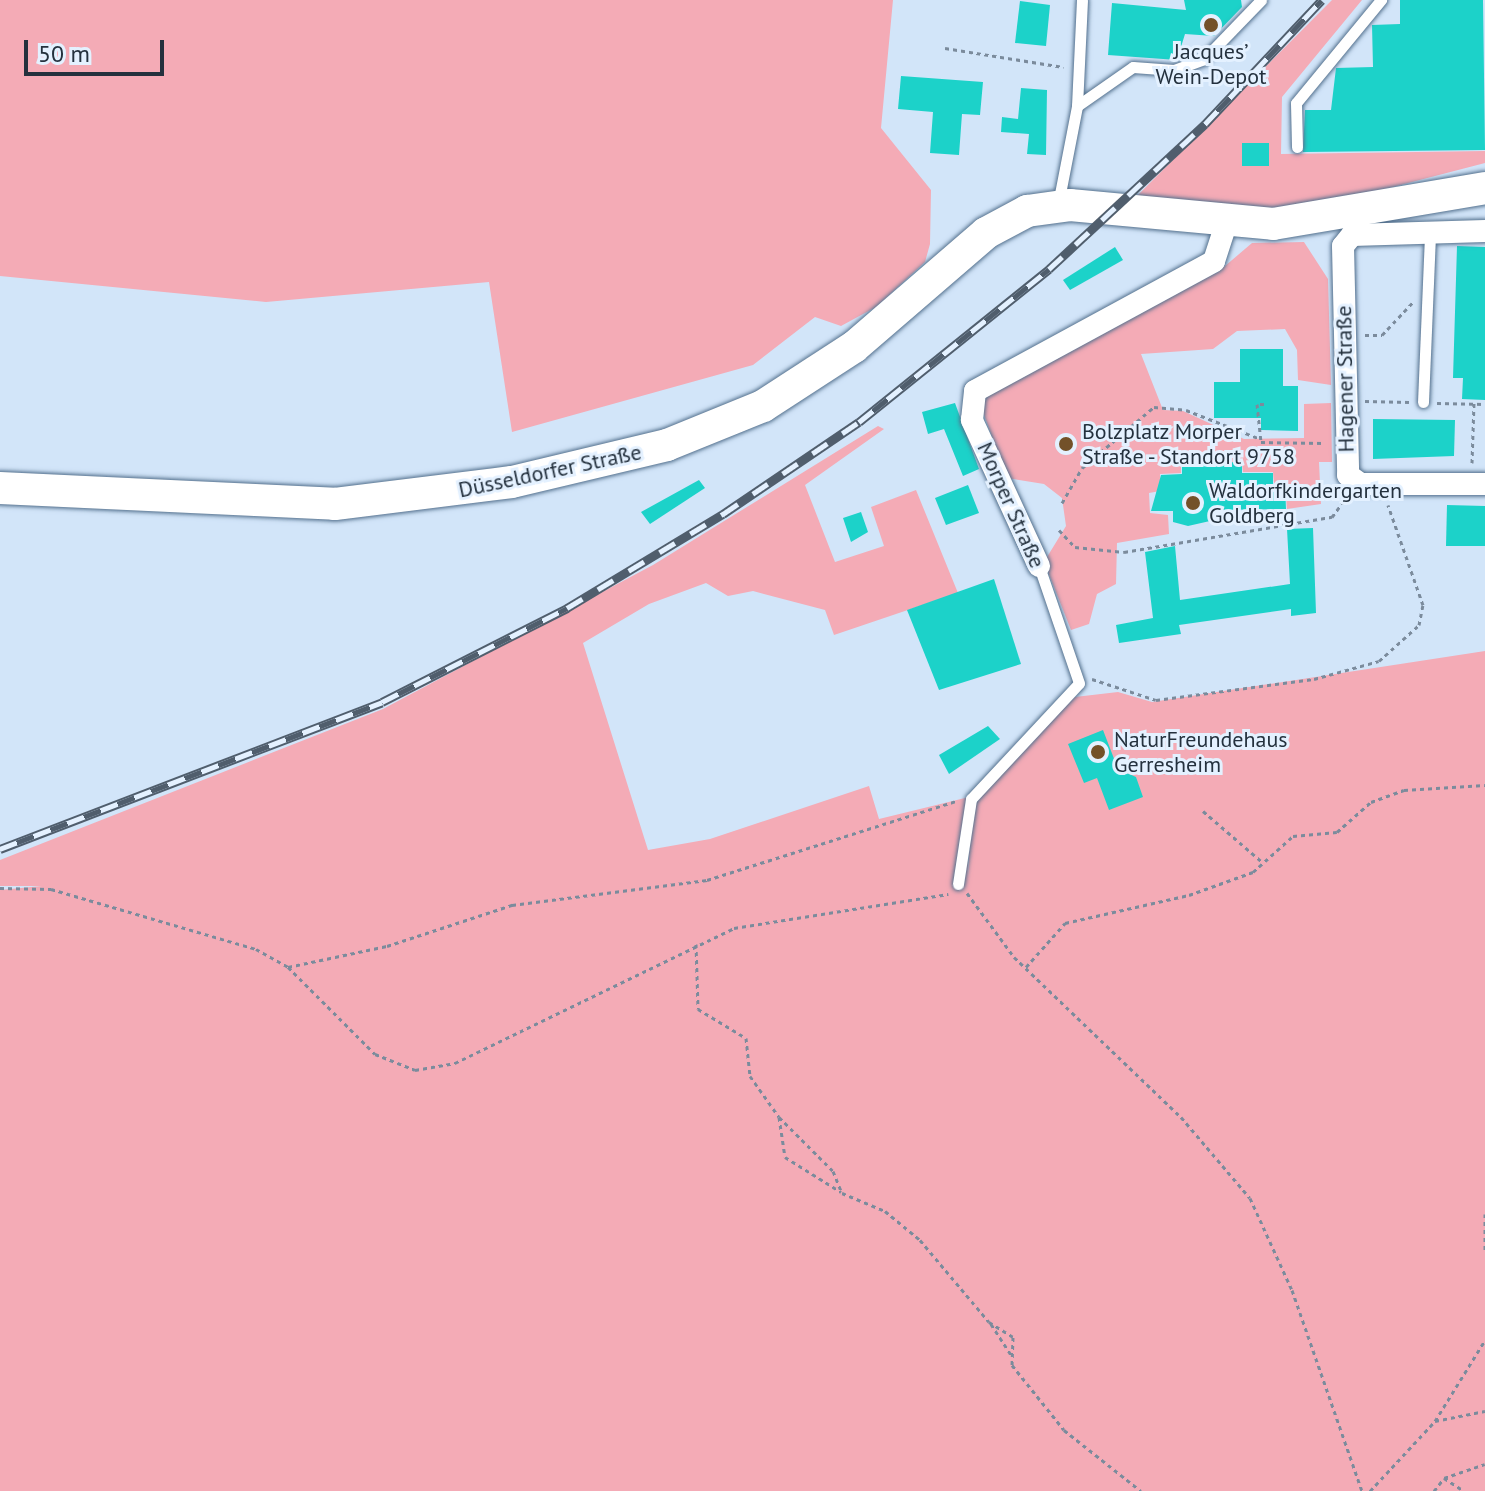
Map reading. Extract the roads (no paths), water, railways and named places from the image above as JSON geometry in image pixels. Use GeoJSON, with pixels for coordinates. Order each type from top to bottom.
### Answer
{"type":"FeatureCollection","features":[{"type":"Feature","properties":{"kind":"main road"},"geometry":{"type":"LineString","coordinates":[[1042,208],[1226,224],[1311,220],[1485,188]]}},
{"type":"Feature","properties":{"kind":"main road","name":"Düsseldorfer Straße"},"geometry":{"type":"LineString","coordinates":[[0,488],[366,503],[468,490],[645,451],[712,430],[807,381],[986,233],[1042,208]]}},
{"type":"Feature","properties":{"kind":"street","name":"Morper Straße"},"geometry":{"type":"LineString","coordinates":[[1037,556],[972,420],[975,391],[1214,261],[1226,224]]}},
{"type":"Feature","properties":{"kind":"street"},"geometry":{"type":"LineString","coordinates":[[1430,232],[1485,231]]}},
{"type":"Feature","properties":{"kind":"street","name":"Hagener Straße"},"geometry":{"type":"LineString","coordinates":[[1430,232],[1346,239],[1345,443],[1353,482],[1381,485],[1478,484]]}},
{"type":"Feature","properties":{"kind":"lane"},"geometry":{"type":"LineString","coordinates":[[1042,208],[1077,106],[1082,0]]}},
{"type":"Feature","properties":{"kind":"lane"},"geometry":{"type":"LineString","coordinates":[[1077,106],[1133,67],[1174,70],[1204,59],[1261,0]]}},
{"type":"Feature","properties":{"kind":"lane"},"geometry":{"type":"LineString","coordinates":[[1297,147],[1296,103],[1381,0]]}},
{"type":"Feature","properties":{"kind":"lane"},"geometry":{"type":"LineString","coordinates":[[1423,402],[1430,232]]}},
{"type":"Feature","properties":{"kind":"lane","name":"Morper Straße"},"geometry":{"type":"LineString","coordinates":[[958,884],[971,799],[1073,697],[1077,674],[1037,556]]}},
{"type":"Feature","properties":{"kind":"railway"},"geometry":{"type":"LineString","coordinates":[[0,849],[382,702],[567,608],[723,514],[859,422],[1049,269],[1205,124],[1322,0]]}},
{"type":"Feature","properties":{"kind":"place","name":"Jacques’ Wein-Depot"},"geometry":{"type":"Point","coordinates":[1211,25]}},
{"type":"Feature","properties":{"kind":"place","name":"Bolzplatz Morper Straße - Standort 9758"},"geometry":{"type":"Point","coordinates":[1066,444]}},
{"type":"Feature","properties":{"kind":"place","name":"Waldorfkindergarten Goldberg"},"geometry":{"type":"Point","coordinates":[1193,503]}},
{"type":"Feature","properties":{"kind":"place","name":"NaturFreundehaus Gerresheim"},"geometry":{"type":"Point","coordinates":[1098,752]}}]}
